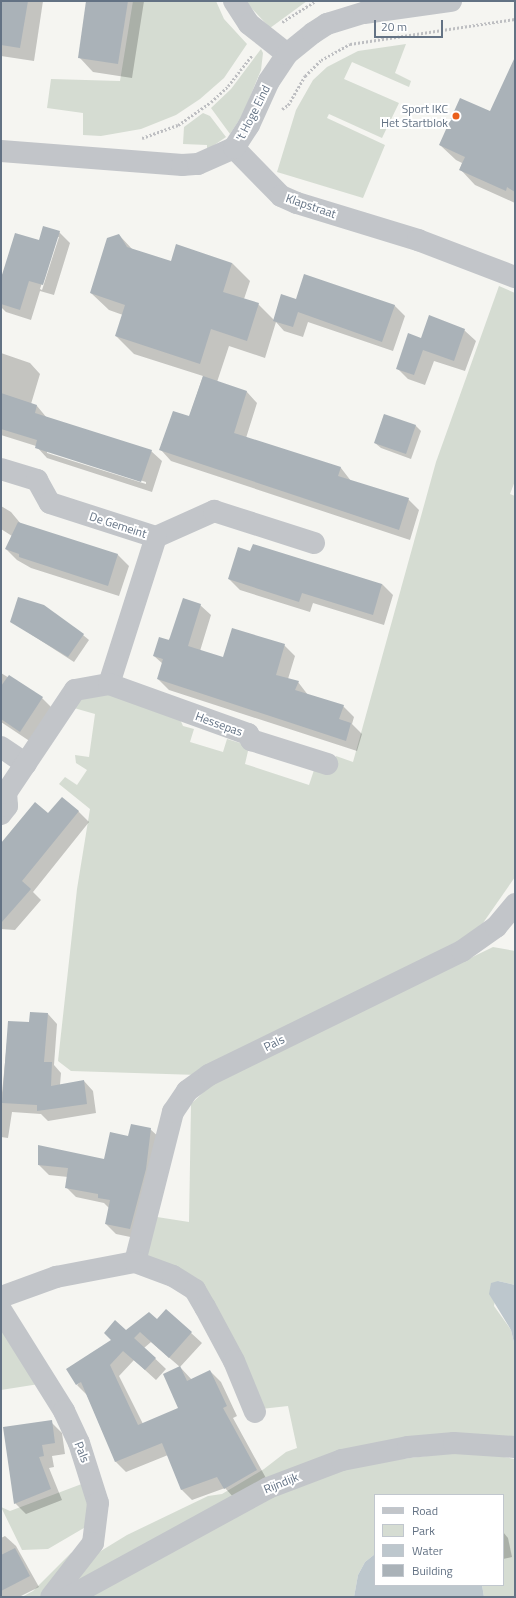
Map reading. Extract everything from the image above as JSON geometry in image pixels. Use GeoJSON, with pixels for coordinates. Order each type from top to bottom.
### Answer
{"type":"FeatureCollection","features":[{"type":"Feature","properties":{"kind":"street"},"geometry":{"type":"LineString","coordinates":[[234,1],[249,24],[287,54]]}},
{"type":"Feature","properties":{"kind":"street","name":"'t Hoge Eind"},"geometry":{"type":"LineString","coordinates":[[234,148],[249,125],[269,81],[287,54],[313,33],[339,20],[369,12],[451,1]]}},
{"type":"Feature","properties":{"kind":"street"},"geometry":{"type":"LineString","coordinates":[[1,152],[182,166],[198,164],[234,148]]}},
{"type":"Feature","properties":{"kind":"street","name":"Klapstraat"},"geometry":{"type":"LineString","coordinates":[[234,148],[280,196],[297,204],[418,240],[515,277]]}},
{"type":"Feature","properties":{"kind":"street","name":"De Gemeint"},"geometry":{"type":"LineString","coordinates":[[1,468],[37,480],[50,503],[156,537],[214,511],[314,542]]}},
{"type":"Feature","properties":{"kind":"street"},"geometry":{"type":"LineString","coordinates":[[109,684],[156,537]]}},
{"type":"Feature","properties":{"kind":"street","name":"Hessepas"},"geometry":{"type":"LineString","coordinates":[[1,814],[7,806],[6,793],[75,690],[109,684],[248,734],[251,740],[328,764]]}},
{"type":"Feature","properties":{"kind":"street"},"geometry":{"type":"LineString","coordinates":[[1,747],[26,764]]}},
{"type":"Feature","properties":{"kind":"street","name":"Pals"},"geometry":{"type":"LineString","coordinates":[[135,1262],[173,1112],[187,1091],[209,1075],[462,951],[496,927],[515,904]]}},
{"type":"Feature","properties":{"kind":"street"},"geometry":{"type":"LineString","coordinates":[[1,1297],[56,1277],[135,1262],[178,1278],[195,1290],[234,1361],[256,1412]]}},
{"type":"Feature","properties":{"kind":"street","name":"Pals"},"geometry":{"type":"LineString","coordinates":[[1,1310],[64,1411],[79,1443],[98,1503],[93,1543],[51,1597]]}},
{"type":"Feature","properties":{"kind":"street","name":"Rijndijk"},"geometry":{"type":"LineString","coordinates":[[69,1597],[268,1488],[342,1460],[408,1447],[454,1443],[515,1447]]}},
{"type":"Feature","properties":{"kind":"path"},"geometry":{"type":"LineString","coordinates":[[136,139],[178,125],[211,102],[228,86],[266,37],[294,13],[315,1]]}},
{"type":"Feature","properties":{"kind":"path","name":"'t Hoge Eind"},"geometry":{"type":"LineString","coordinates":[[276,112],[288,105],[305,76],[321,60],[350,44],[364,40],[515,19]]}},
{"type":"Feature","properties":{"kind":"green space"},"geometry":{"type":"Polygon","coordinates":[[[133,1],[216,1],[224,19],[247,44],[224,78],[200,99],[176,115],[141,129],[101,136],[83,135],[83,113],[47,108],[51,79],[120,81],[133,1]]]}},
{"type":"Feature","properties":{"kind":"green space"},"geometry":{"type":"Polygon","coordinates":[[[245,1],[307,1],[270,28],[245,1]]]}},
{"type":"Feature","properties":{"kind":"green space"},"geometry":{"type":"Polygon","coordinates":[[[406,44],[395,73],[411,81],[409,87],[352,62],[344,79],[399,103],[382,138],[329,114],[327,118],[385,145],[363,198],[277,172],[296,110],[313,80],[327,67],[358,51],[406,44]]]}},
{"type":"Feature","properties":{"kind":"green space"},"geometry":{"type":"Polygon","coordinates":[[[261,49],[263,53],[261,70],[243,114],[230,134],[211,108],[231,89],[261,49]]]}},
{"type":"Feature","properties":{"kind":"green space"},"geometry":{"type":"Polygon","coordinates":[[[203,113],[210,116],[226,137],[207,150],[207,145],[183,144],[184,127],[203,113]]]}},
{"type":"Feature","properties":{"kind":"green space"},"geometry":{"type":"Polygon","coordinates":[[[499,286],[515,293],[515,481],[510,494],[515,496],[515,877],[483,923],[464,938],[198,1075],[71,1071],[58,1061],[77,889],[90,809],[59,784],[65,777],[77,785],[87,770],[76,763],[75,755],[89,757],[95,714],[74,708],[79,699],[97,691],[179,717],[183,726],[194,729],[190,742],[223,752],[227,739],[240,743],[248,751],[245,764],[309,785],[314,770],[330,774],[336,756],[353,762],[436,462],[499,286]]]}},
{"type":"Feature","properties":{"kind":"green space"},"geometry":{"type":"Polygon","coordinates":[[[493,947],[515,951],[515,1285],[498,1281],[494,1306],[511,1330],[515,1347],[515,1442],[380,1445],[59,1597],[91,1557],[127,1535],[208,1496],[222,1494],[264,1469],[286,1452],[297,1448],[288,1406],[261,1409],[230,1335],[144,1260],[157,1217],[189,1222],[191,1104],[212,1084],[493,947]]]}},
{"type":"Feature","properties":{"kind":"green space"},"geometry":{"type":"Polygon","coordinates":[[[1,1325],[39,1384],[1,1390],[1,1325]]]}},
{"type":"Feature","properties":{"kind":"green space"},"geometry":{"type":"Polygon","coordinates":[[[443,1454],[487,1454],[515,1459],[515,1597],[484,1597],[482,1586],[504,1586],[504,1494],[374,1494],[374,1555],[365,1562],[358,1575],[354,1597],[88,1597],[232,1516],[306,1481],[368,1463],[443,1454]]]}},
{"type":"Feature","properties":{"kind":"green space"},"geometry":{"type":"Polygon","coordinates":[[[87,1482],[89,1525],[48,1549],[22,1550],[1,1507],[10,1511],[87,1482]]]}},
{"type":"Feature","properties":{"kind":"green space"},"geometry":{"type":"Polygon","coordinates":[[[80,1548],[44,1597],[22,1597],[33,1591],[71,1553],[80,1548]]]}},
{"type":"Feature","properties":{"kind":"water"},"geometry":{"type":"Polygon","coordinates":[[[498,1281],[515,1285],[515,1347],[511,1330],[489,1294],[491,1283],[498,1281]]]}},
{"type":"Feature","properties":{"kind":"water"},"geometry":{"type":"Polygon","coordinates":[[[374,1555],[374,1586],[482,1586],[484,1597],[354,1597],[358,1575],[365,1562],[374,1555]]]}},
{"type":"Feature","properties":{"kind":"building"},"geometry":{"type":"Polygon","coordinates":[[[1,1],[28,1],[20,48],[1,45],[1,1]]]}},
{"type":"Feature","properties":{"kind":"building"},"geometry":{"type":"Polygon","coordinates":[[[86,1],[128,1],[118,64],[78,58],[86,1]]]}},
{"type":"Feature","properties":{"kind":"building"},"geometry":{"type":"Polygon","coordinates":[[[515,57],[515,192],[507,187],[506,191],[459,170],[465,157],[439,145],[460,98],[490,111],[515,57]]]}},
{"type":"Feature","properties":{"kind":"building"},"geometry":{"type":"Polygon","coordinates":[[[43,226],[60,231],[43,285],[29,281],[20,310],[1,304],[1,278],[15,233],[39,240],[43,226]]]}},
{"type":"Feature","properties":{"kind":"building"},"geometry":{"type":"Polygon","coordinates":[[[119,234],[127,247],[171,261],[176,244],[232,263],[223,292],[259,303],[247,341],[211,329],[200,364],[115,336],[125,305],[90,293],[107,238],[119,234]]]}},
{"type":"Feature","properties":{"kind":"building"},"geometry":{"type":"Polygon","coordinates":[[[304,274],[395,305],[382,342],[298,312],[293,327],[273,321],[281,294],[296,299],[304,274]]]}},
{"type":"Feature","properties":{"kind":"building"},"geometry":{"type":"Polygon","coordinates":[[[429,315],[465,329],[454,361],[423,350],[414,375],[396,369],[408,333],[421,338],[429,315]]]}},
{"type":"Feature","properties":{"kind":"building"},"geometry":{"type":"Polygon","coordinates":[[[203,376],[247,391],[234,433],[341,467],[338,476],[409,498],[399,530],[159,450],[173,411],[189,416],[203,376]]]}},
{"type":"Feature","properties":{"kind":"building"},"geometry":{"type":"Polygon","coordinates":[[[1,393],[37,405],[35,413],[152,450],[141,482],[35,448],[37,440],[1,429],[1,393]]]}},
{"type":"Feature","properties":{"kind":"building"},"geometry":{"type":"Polygon","coordinates":[[[384,414],[416,425],[406,454],[374,443],[384,414]]]}},
{"type":"Feature","properties":{"kind":"building"},"geometry":{"type":"Polygon","coordinates":[[[18,522],[118,554],[108,586],[19,557],[19,554],[5,549],[18,522]]]}},
{"type":"Feature","properties":{"kind":"building"},"geometry":{"type":"Polygon","coordinates":[[[253,544],[382,584],[373,615],[302,593],[299,602],[228,579],[238,547],[250,551],[253,544]]]}},
{"type":"Feature","properties":{"kind":"building"},"geometry":{"type":"Polygon","coordinates":[[[18,597],[44,605],[84,634],[68,657],[10,622],[18,597]]]}},
{"type":"Feature","properties":{"kind":"building"},"geometry":{"type":"Polygon","coordinates":[[[183,598],[201,604],[188,646],[223,657],[232,628],[285,644],[276,675],[299,681],[295,690],[344,705],[339,719],[351,723],[346,741],[157,679],[163,659],[153,656],[159,637],[169,640],[183,598]]]}},
{"type":"Feature","properties":{"kind":"building"},"geometry":{"type":"Polygon","coordinates":[[[9,675],[43,697],[20,732],[1,719],[1,686],[9,675]]]}},
{"type":"Feature","properties":{"kind":"building"},"geometry":{"type":"Polygon","coordinates":[[[62,797],[79,811],[22,881],[31,889],[1,923],[1,843],[35,802],[48,813],[62,797]]]}},
{"type":"Feature","properties":{"kind":"building"},"geometry":{"type":"Polygon","coordinates":[[[30,1012],[48,1013],[44,1062],[52,1062],[51,1086],[84,1080],[87,1104],[37,1111],[37,1105],[2,1103],[8,1021],[29,1022],[30,1012]]]}},
{"type":"Feature","properties":{"kind":"building"},"geometry":{"type":"Polygon","coordinates":[[[131,1124],[151,1128],[146,1169],[130,1229],[105,1224],[110,1200],[98,1198],[98,1194],[65,1188],[68,1168],[38,1165],[38,1145],[104,1159],[110,1132],[128,1136],[131,1124]]]}},
{"type":"Feature","properties":{"kind":"building"},"geometry":{"type":"Polygon","coordinates":[[[166,1309],[192,1332],[169,1358],[140,1332],[134,1338],[156,1358],[145,1370],[123,1351],[110,1365],[138,1425],[178,1408],[163,1374],[180,1366],[187,1381],[210,1370],[227,1406],[223,1408],[257,1470],[224,1489],[217,1477],[181,1490],[162,1443],[115,1462],[81,1382],[76,1385],[66,1369],[111,1340],[104,1333],[115,1320],[126,1330],[149,1312],[157,1319],[166,1309]]]}},
{"type":"Feature","properties":{"kind":"building"},"geometry":{"type":"Polygon","coordinates":[[[52,1420],[55,1443],[42,1445],[44,1456],[39,1457],[51,1489],[14,1504],[3,1427],[52,1420]]]}},
{"type":"Feature","properties":{"kind":"building"},"geometry":{"type":"Polygon","coordinates":[[[15,1548],[30,1576],[1,1591],[1,1555],[15,1548]]]}},
{"type":"Feature","properties":{"kind":"place","name":"Sport IKC Het Startblok"},"geometry":{"type":"Point","coordinates":[456,116]}}]}
